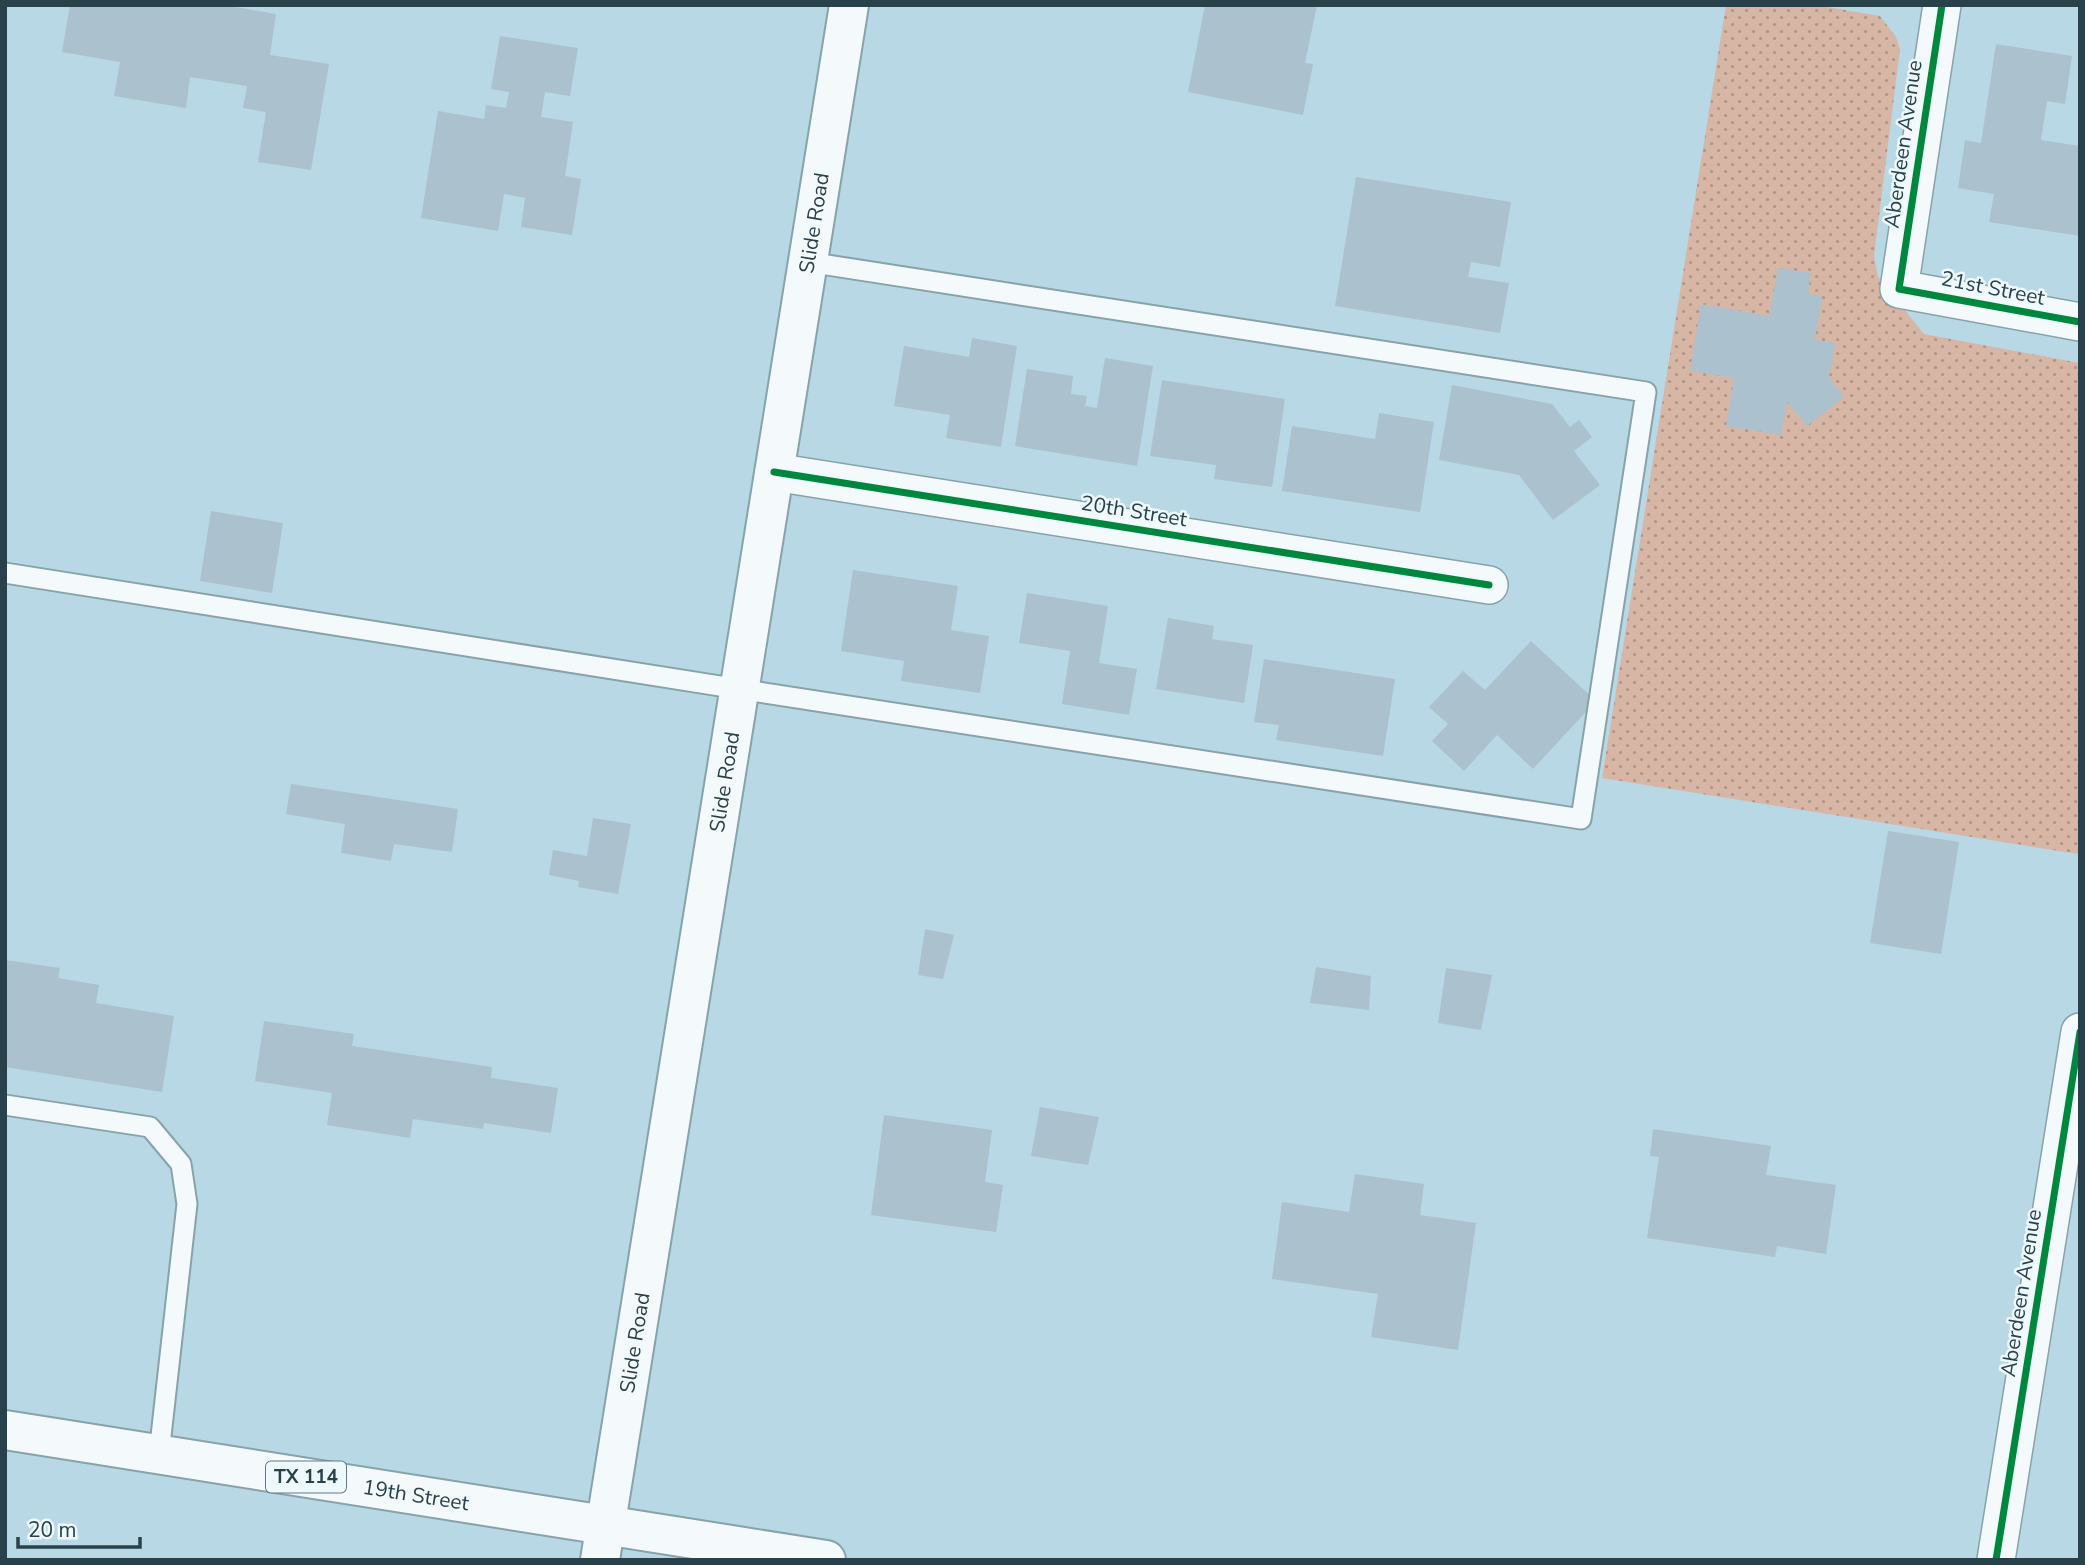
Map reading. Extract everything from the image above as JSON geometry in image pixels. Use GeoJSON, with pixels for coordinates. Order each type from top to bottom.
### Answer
{"type":"FeatureCollection","features":[{"type":"Feature","properties":{"kind":"main road","name":"Slide Road"},"geometry":{"type":"LineString","coordinates":[[603,1542],[849,5]]}},
{"type":"Feature","properties":{"kind":"main road","name":"19th Street"},"geometry":{"type":"LineString","coordinates":[[5,1430],[159,1454],[603,1542],[826,1560]]}},
{"type":"Feature","properties":{"kind":"street","name":"Aberdeen Avenue"},"geometry":{"type":"LineString","coordinates":[[1899,289],[1942,5]]}},
{"type":"Feature","properties":{"kind":"street","name":"21st Street"},"geometry":{"type":"LineString","coordinates":[[1899,289],[2080,322]]}},
{"type":"Feature","properties":{"kind":"street","name":"20th Street"},"geometry":{"type":"LineString","coordinates":[[774,472],[1489,586]]}},
{"type":"Feature","properties":{"kind":"street","name":"Aberdeen Avenue"},"geometry":{"type":"LineString","coordinates":[[1996,1560],[2080,1032]]}},
{"type":"Feature","properties":{"kind":"lane"},"geometry":{"type":"LineString","coordinates":[[5,573],[739,690],[1581,819],[1646,392],[808,262]]}},
{"type":"Feature","properties":{"kind":"lane"},"geometry":{"type":"LineString","coordinates":[[5,1105],[150,1127],[181,1164],[187,1204],[159,1454]]}},
{"type":"Feature","properties":{"kind":"shaded area"},"geometry":{"type":"Polygon","coordinates":[[[1726,5],[1816,5],[1880,16],[1896,37],[1900,49],[1874,256],[1878,277],[1924,334],[2080,363],[2078,854],[1602,778],[1726,5]]]}},
{"type":"Feature","properties":{"kind":"building"},"geometry":{"type":"Polygon","coordinates":[[[70,5],[224,5],[276,14],[270,55],[329,64],[311,170],[258,162],[266,112],[243,108],[247,86],[190,77],[186,108],[114,96],[120,62],[62,52],[70,5]]]}},
{"type":"Feature","properties":{"kind":"building"},"geometry":{"type":"Polygon","coordinates":[[[1205,5],[1317,5],[1305,63],[1313,64],[1303,115],[1188,92],[1205,5]]]}},
{"type":"Feature","properties":{"kind":"building"},"geometry":{"type":"Polygon","coordinates":[[[500,36],[578,48],[570,96],[545,92],[541,117],[573,122],[565,176],[581,179],[572,235],[521,227],[525,198],[504,194],[498,231],[421,218],[438,111],[484,119],[486,105],[506,108],[509,92],[491,89],[500,36]]]}},
{"type":"Feature","properties":{"kind":"building"},"geometry":{"type":"Polygon","coordinates":[[[1996,44],[2072,56],[2065,104],[2047,101],[2041,140],[2080,146],[2080,236],[1989,222],[1994,194],[1958,188],[1965,140],[1981,143],[1996,44]]]}},
{"type":"Feature","properties":{"kind":"building"},"geometry":{"type":"Polygon","coordinates":[[[1356,177],[1511,202],[1500,267],[1471,262],[1468,277],[1509,283],[1500,333],[1335,306],[1356,177]]]}},
{"type":"Feature","properties":{"kind":"building"},"geometry":{"type":"Polygon","coordinates":[[[1778,268],[1811,273],[1808,293],[1822,296],[1815,340],[1835,343],[1829,378],[1844,397],[1807,426],[1787,402],[1781,435],[1726,426],[1734,378],[1690,371],[1701,304],[1769,316],[1778,268]]]}},
{"type":"Feature","properties":{"kind":"building"},"geometry":{"type":"Polygon","coordinates":[[[972,338],[1017,346],[1001,447],[946,438],[950,415],[894,406],[904,346],[969,357],[972,338]]]}},
{"type":"Feature","properties":{"kind":"building"},"geometry":{"type":"Polygon","coordinates":[[[1105,358],[1153,366],[1137,466],[1015,446],[1027,369],[1073,376],[1071,394],[1087,396],[1085,406],[1097,408],[1105,358]]]}},
{"type":"Feature","properties":{"kind":"building"},"geometry":{"type":"Polygon","coordinates":[[[1162,380],[1285,399],[1272,487],[1214,479],[1216,465],[1150,456],[1162,380]]]}},
{"type":"Feature","properties":{"kind":"building"},"geometry":{"type":"Polygon","coordinates":[[[1452,385],[1552,404],[1570,427],[1579,420],[1592,437],[1574,451],[1600,485],[1553,520],[1519,475],[1439,460],[1452,385]]]}},
{"type":"Feature","properties":{"kind":"building"},"geometry":{"type":"Polygon","coordinates":[[[1379,413],[1434,422],[1420,512],[1282,491],[1292,426],[1375,439],[1379,413]]]}},
{"type":"Feature","properties":{"kind":"building"},"geometry":{"type":"Polygon","coordinates":[[[211,511],[283,523],[272,593],[200,581],[211,511]]]}},
{"type":"Feature","properties":{"kind":"building"},"geometry":{"type":"Polygon","coordinates":[[[853,570],[958,586],[951,630],[989,636],[980,693],[901,681],[904,661],[841,651],[853,570]]]}},
{"type":"Feature","properties":{"kind":"building"},"geometry":{"type":"Polygon","coordinates":[[[1027,593],[1108,606],[1099,663],[1137,669],[1129,715],[1062,704],[1070,651],[1019,643],[1027,593]]]}},
{"type":"Feature","properties":{"kind":"building"},"geometry":{"type":"Polygon","coordinates":[[[1168,618],[1214,626],[1212,639],[1253,645],[1244,703],[1156,689],[1168,618]]]}},
{"type":"Feature","properties":{"kind":"building"},"geometry":{"type":"Polygon","coordinates":[[[1531,641],[1596,701],[1533,769],[1497,735],[1464,771],[1432,741],[1448,724],[1429,707],[1463,671],[1485,690],[1531,641]]]}},
{"type":"Feature","properties":{"kind":"building"},"geometry":{"type":"Polygon","coordinates":[[[1264,659],[1395,679],[1383,756],[1276,740],[1279,725],[1254,722],[1264,659]]]}},
{"type":"Feature","properties":{"kind":"building"},"geometry":{"type":"Polygon","coordinates":[[[291,784],[458,809],[452,852],[394,844],[391,861],[341,853],[345,824],[286,814],[291,784]]]}},
{"type":"Feature","properties":{"kind":"building"},"geometry":{"type":"Polygon","coordinates":[[[593,818],[631,824],[618,894],[578,887],[579,881],[549,875],[553,850],[587,856],[593,818]]]}},
{"type":"Feature","properties":{"kind":"building"},"geometry":{"type":"Polygon","coordinates":[[[1888,831],[1959,842],[1941,954],[1870,943],[1888,831]]]}},
{"type":"Feature","properties":{"kind":"building"},"geometry":{"type":"Polygon","coordinates":[[[925,929],[954,935],[943,979],[918,975],[925,929]]]}},
{"type":"Feature","properties":{"kind":"building"},"geometry":{"type":"Polygon","coordinates":[[[5,960],[60,968],[58,978],[99,985],[96,1003],[174,1016],[162,1092],[5,1067],[5,960]]]}},
{"type":"Feature","properties":{"kind":"building"},"geometry":{"type":"Polygon","coordinates":[[[1316,967],[1371,976],[1369,1010],[1310,1003],[1316,967]]]}},
{"type":"Feature","properties":{"kind":"building"},"geometry":{"type":"Polygon","coordinates":[[[1446,968],[1492,975],[1481,1030],[1438,1023],[1446,968]]]}},
{"type":"Feature","properties":{"kind":"building"},"geometry":{"type":"Polygon","coordinates":[[[264,1021],[354,1034],[352,1046],[492,1067],[491,1078],[558,1088],[551,1133],[484,1123],[483,1129],[413,1119],[410,1138],[327,1125],[332,1093],[255,1081],[264,1021]]]}},
{"type":"Feature","properties":{"kind":"building"},"geometry":{"type":"Polygon","coordinates":[[[1040,1107],[1099,1117],[1088,1165],[1031,1156],[1040,1107]]]}},
{"type":"Feature","properties":{"kind":"building"},"geometry":{"type":"Polygon","coordinates":[[[884,1115],[992,1130],[985,1182],[1003,1185],[996,1232],[871,1215],[884,1115]]]}},
{"type":"Feature","properties":{"kind":"building"},"geometry":{"type":"Polygon","coordinates":[[[1653,1129],[1771,1146],[1766,1175],[1836,1185],[1826,1254],[1777,1246],[1775,1257],[1647,1238],[1659,1157],[1650,1156],[1653,1129]]]}},
{"type":"Feature","properties":{"kind":"building"},"geometry":{"type":"Polygon","coordinates":[[[1355,1174],[1424,1184],[1420,1215],[1476,1223],[1458,1350],[1371,1337],[1378,1294],[1272,1279],[1282,1202],[1349,1212],[1355,1174]]]}},
{"type":"Feature","properties":{"kind":"cycle path"},"geometry":{"type":"LineString","coordinates":[[1942,5],[1899,289],[2080,322]]}},
{"type":"Feature","properties":{"kind":"cycle path"},"geometry":{"type":"LineString","coordinates":[[774,472],[1489,585]]}},
{"type":"Feature","properties":{"kind":"cycle path"},"geometry":{"type":"LineString","coordinates":[[1996,1560],[2080,1032]]}}]}
